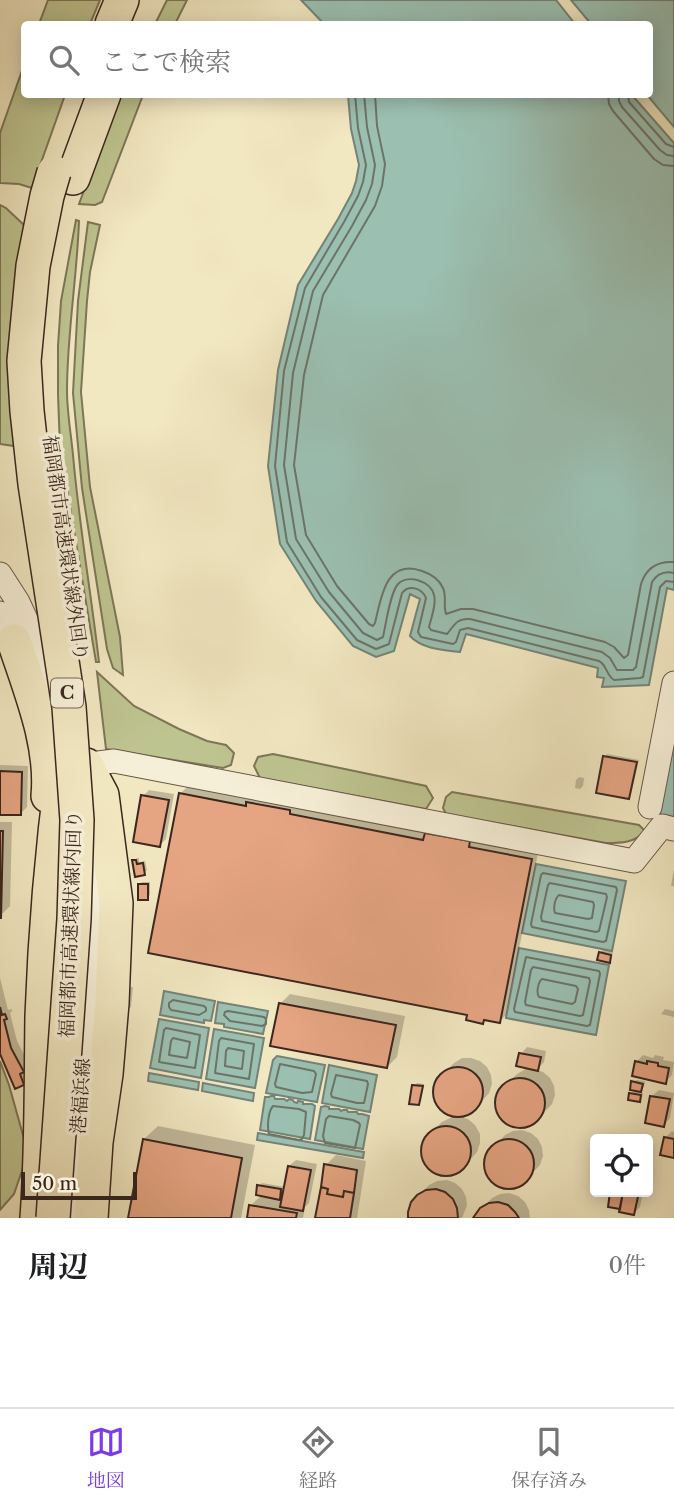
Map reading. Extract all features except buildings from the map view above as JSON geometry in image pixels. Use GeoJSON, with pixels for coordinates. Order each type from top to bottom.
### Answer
{"type":"FeatureCollection","features":[{"type":"Feature","properties":{"kind":"highway"},"geometry":{"type":"LineString","coordinates":[[113,21],[122,0]]}},
{"type":"Feature","properties":{"kind":"highway"},"geometry":{"type":"LineString","coordinates":[[135,21],[145,0]]}},
{"type":"Feature","properties":{"kind":"highway","name":"福岡都市高速環状線内回り"},"geometry":{"type":"LineString","coordinates":[[53,1218],[74,919],[77,820],[69,707],[35,484],[24,361],[33,266],[47,196],[64,175],[69,127],[80,98]]}},
{"type":"Feature","properties":{"kind":"highway","name":"福岡都市高速環状線外回り"},"geometry":{"type":"LineString","coordinates":[[72,1218],[94,919],[95,782],[89,705],[55,480],[45,361],[53,269],[66,201],[64,175],[102,98]]}},
{"type":"Feature","properties":{"kind":"highway"},"geometry":{"type":"LineString","coordinates":[[7,627],[34,700],[50,781],[40,923],[45,962]]}},
{"type":"Feature","properties":{"kind":"highway"},"geometry":{"type":"LineString","coordinates":[[75,766],[102,795],[116,903],[112,1003],[106,1074],[96,1142],[91,1218]]}},
{"type":"Feature","properties":{"kind":"highway"},"geometry":{"type":"LineString","coordinates":[[37,1218],[45,962],[52,856],[75,766]]}},
{"type":"Feature","properties":{"kind":"street","name":"港福浜線"},"geometry":{"type":"LineString","coordinates":[[0,574],[18,602],[65,704],[93,869],[72,1218]]}},
{"type":"Feature","properties":{"kind":"street","name":"港福浜線"},"geometry":{"type":"LineString","coordinates":[[7,627],[75,766],[74,872],[64,1074],[53,1218]]}},
{"type":"Feature","properties":{"kind":"street"},"geometry":{"type":"LineString","coordinates":[[650,807],[674,683]]}},
{"type":"Feature","properties":{"kind":"street"},"geometry":{"type":"LineString","coordinates":[[75,766],[114,761],[634,861],[662,826],[674,829]]}},
{"type":"Feature","properties":{"kind":"green space"},"geometry":{"type":"Polygon","coordinates":[[[48,0],[100,0],[91,21],[40,21],[48,0]]]}},
{"type":"Feature","properties":{"kind":"green space"},"geometry":{"type":"Polygon","coordinates":[[[167,0],[187,0],[176,21],[156,21],[167,0]]]}},
{"type":"Feature","properties":{"kind":"green space"},"geometry":{"type":"Polygon","coordinates":[[[21,74],[21,98],[64,98],[32,188],[0,183],[0,133],[21,74]]]}},
{"type":"Feature","properties":{"kind":"green space"},"geometry":{"type":"Polygon","coordinates":[[[118,98],[142,98],[102,202],[95,205],[79,204],[118,98]]]}},
{"type":"Feature","properties":{"kind":"green space"},"geometry":{"type":"Polygon","coordinates":[[[0,205],[25,226],[12,413],[14,446],[0,444],[0,205]]]}},
{"type":"Feature","properties":{"kind":"green space"},"geometry":{"type":"Polygon","coordinates":[[[76,220],[79,221],[67,399],[78,507],[99,662],[96,662],[60,447],[58,346],[61,301],[76,220]]]}},
{"type":"Feature","properties":{"kind":"green space"},"geometry":{"type":"Polygon","coordinates":[[[88,222],[100,225],[90,272],[81,392],[90,487],[120,637],[123,675],[113,668],[107,649],[82,488],[73,393],[78,301],[88,222]]]}},
{"type":"Feature","properties":{"kind":"green space"},"geometry":{"type":"Polygon","coordinates":[[[97,672],[134,706],[207,741],[226,745],[234,753],[231,765],[223,768],[106,749],[97,672]]]}},
{"type":"Feature","properties":{"kind":"green space"},"geometry":{"type":"Polygon","coordinates":[[[273,754],[426,786],[433,798],[426,809],[260,778],[254,766],[258,757],[273,754]]]}},
{"type":"Feature","properties":{"kind":"green space"},"geometry":{"type":"Polygon","coordinates":[[[452,792],[639,825],[645,831],[632,840],[606,843],[446,814],[443,808],[446,797],[452,792]]]}},
{"type":"Feature","properties":{"kind":"green space"},"geometry":{"type":"Polygon","coordinates":[[[0,1061],[28,1153],[14,1194],[0,1210],[0,1061]]]}},
{"type":"Feature","properties":{"kind":"water"},"geometry":{"type":"Polygon","coordinates":[[[301,0],[556,0],[573,21],[321,21],[301,0]]]}},
{"type":"Feature","properties":{"kind":"water"},"geometry":{"type":"Polygon","coordinates":[[[571,0],[674,0],[674,127],[650,98],[653,98],[653,21],[588,21],[571,0]]]}},
{"type":"Feature","properties":{"kind":"water"},"geometry":{"type":"Polygon","coordinates":[[[348,98],[635,98],[674,143],[674,590],[667,588],[649,685],[602,687],[604,678],[597,677],[598,668],[466,634],[460,652],[427,646],[410,636],[420,599],[410,594],[394,651],[376,657],[353,646],[316,601],[280,544],[268,466],[278,370],[298,285],[338,219],[356,181],[359,165],[351,129],[348,98]]]}},
{"type":"Feature","properties":{"kind":"water"},"geometry":{"type":"Polygon","coordinates":[[[674,720],[674,818],[655,814],[674,720]]]}},
{"type":"Feature","properties":{"kind":"water"},"geometry":{"type":"Polygon","coordinates":[[[536,864],[626,881],[612,951],[522,933],[536,864]]]}},
{"type":"Feature","properties":{"kind":"water"},"geometry":{"type":"Polygon","coordinates":[[[519,948],[609,965],[596,1035],[506,1018],[519,948]]]}},
{"type":"Feature","properties":{"kind":"water"},"geometry":{"type":"Polygon","coordinates":[[[164,991],[215,1001],[211,1021],[204,1020],[204,1023],[160,1015],[164,991]]]}},
{"type":"Feature","properties":{"kind":"water"},"geometry":{"type":"Polygon","coordinates":[[[218,1002],[268,1011],[263,1034],[215,1023],[218,1002]]]}},
{"type":"Feature","properties":{"kind":"water"},"geometry":{"type":"Polygon","coordinates":[[[159,1019],[209,1028],[201,1078],[150,1068],[159,1019]]]}},
{"type":"Feature","properties":{"kind":"water"},"geometry":{"type":"Polygon","coordinates":[[[214,1029],[264,1038],[255,1088],[206,1079],[214,1029]]]}},
{"type":"Feature","properties":{"kind":"water"},"geometry":{"type":"Polygon","coordinates":[[[277,1056],[325,1065],[317,1102],[266,1093],[273,1060],[277,1056]]]}},
{"type":"Feature","properties":{"kind":"water"},"geometry":{"type":"Polygon","coordinates":[[[329,1065],[377,1075],[370,1112],[322,1103],[329,1065]]]}},
{"type":"Feature","properties":{"kind":"water"},"geometry":{"type":"Polygon","coordinates":[[[149,1073],[199,1082],[198,1090],[148,1081],[149,1073]]]}},
{"type":"Feature","properties":{"kind":"water"},"geometry":{"type":"Polygon","coordinates":[[[203,1083],[254,1093],[253,1101],[202,1091],[203,1083]]]}},
{"type":"Feature","properties":{"kind":"water"},"geometry":{"type":"Polygon","coordinates":[[[265,1097],[315,1106],[310,1139],[260,1130],[265,1097]]]}},
{"type":"Feature","properties":{"kind":"water"},"geometry":{"type":"Polygon","coordinates":[[[321,1107],[369,1116],[363,1149],[315,1140],[321,1107]]]}},
{"type":"Feature","properties":{"kind":"water"},"geometry":{"type":"Polygon","coordinates":[[[258,1133],[364,1152],[363,1158],[257,1140],[258,1133]]]}}]}
